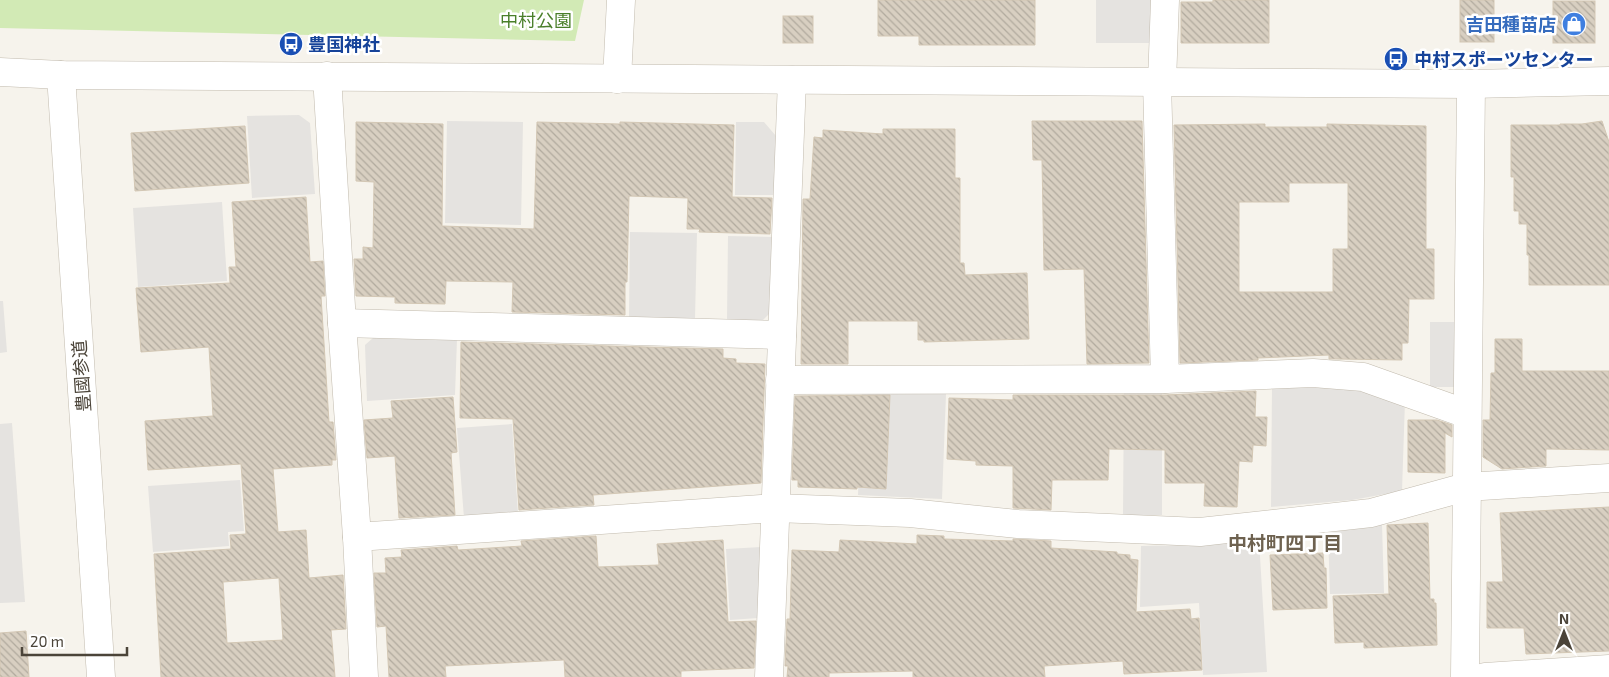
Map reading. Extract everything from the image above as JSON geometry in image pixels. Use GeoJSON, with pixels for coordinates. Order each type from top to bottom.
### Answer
{"type":"FeatureCollection","features":[{"type":"Feature","properties":{"kind":"street"},"geometry":{"type":"LineString","coordinates":[[617,79],[620,0]]}},
{"type":"Feature","properties":{"kind":"street"},"geometry":{"type":"LineString","coordinates":[[1165,0],[1160,82],[1165,379]]}},
{"type":"Feature","properties":{"kind":"street"},"geometry":{"type":"LineString","coordinates":[[0,72],[61,75],[1471,84],[1609,81]]}},
{"type":"Feature","properties":{"kind":"street","name":"豊國参道"},"geometry":{"type":"LineString","coordinates":[[61,75],[101,677]]}},
{"type":"Feature","properties":{"kind":"street"},"geometry":{"type":"LineString","coordinates":[[327,76],[357,536],[364,677]]}},
{"type":"Feature","properties":{"kind":"street"},"geometry":{"type":"LineString","coordinates":[[769,677],[792,80]]}},
{"type":"Feature","properties":{"kind":"street"},"geometry":{"type":"LineString","coordinates":[[1465,677],[1471,84]]}},
{"type":"Feature","properties":{"kind":"street"},"geometry":{"type":"LineString","coordinates":[[342,323],[782,335]]}},
{"type":"Feature","properties":{"kind":"street"},"geometry":{"type":"LineString","coordinates":[[780,380],[1165,379],[1313,373],[1363,377],[1467,414]]}},
{"type":"Feature","properties":{"kind":"street"},"geometry":{"type":"LineString","coordinates":[[357,536],[775,508],[910,513],[1018,524],[1200,532],[1371,512],[1466,487],[1609,478]]}},
{"type":"Feature","properties":{"kind":"street"},"geometry":{"type":"LineString","coordinates":[[1484,677],[1609,670]]}},
{"type":"Feature","properties":{"kind":"green space","name":"中村公園"},"geometry":{"type":"Polygon","coordinates":[[[0,0],[584,0],[575,41],[0,28],[0,0]]]}},
{"type":"Feature","properties":{"kind":"shaded area"},"geometry":{"type":"Polygon","coordinates":[[[1096,0],[1155,0],[1155,43],[1096,43],[1096,0]]]}},
{"type":"Feature","properties":{"kind":"shaded area"},"geometry":{"type":"Polygon","coordinates":[[[299,115],[310,123],[315,194],[252,198],[247,116],[299,115]]]}},
{"type":"Feature","properties":{"kind":"shaded area"},"geometry":{"type":"Polygon","coordinates":[[[447,121],[523,122],[521,225],[445,223],[447,121]]]}},
{"type":"Feature","properties":{"kind":"shaded area"},"geometry":{"type":"Polygon","coordinates":[[[736,122],[764,122],[776,136],[775,195],[735,195],[736,122]]]}},
{"type":"Feature","properties":{"kind":"shaded area"},"geometry":{"type":"Polygon","coordinates":[[[222,202],[227,281],[138,287],[133,208],[222,202]]]}},
{"type":"Feature","properties":{"kind":"shaded area"},"geometry":{"type":"Polygon","coordinates":[[[630,232],[697,233],[695,319],[629,318],[630,232]]]}},
{"type":"Feature","properties":{"kind":"shaded area"},"geometry":{"type":"Polygon","coordinates":[[[728,236],[772,237],[771,312],[762,321],[727,320],[728,236]]]}},
{"type":"Feature","properties":{"kind":"shaded area"},"geometry":{"type":"Polygon","coordinates":[[[0,301],[3,301],[7,352],[0,353],[0,301]]]}},
{"type":"Feature","properties":{"kind":"shaded area"},"geometry":{"type":"Polygon","coordinates":[[[1430,322],[1457,322],[1456,387],[1430,387],[1430,322]]]}},
{"type":"Feature","properties":{"kind":"shaded area"},"geometry":{"type":"Polygon","coordinates":[[[373,338],[457,339],[455,395],[367,401],[365,345],[373,338]]]}},
{"type":"Feature","properties":{"kind":"shaded area"},"geometry":{"type":"Polygon","coordinates":[[[1124,386],[1162,387],[1162,515],[1123,515],[1124,386]]]}},
{"type":"Feature","properties":{"kind":"shaded area"},"geometry":{"type":"Polygon","coordinates":[[[1272,386],[1356,386],[1405,400],[1402,491],[1352,500],[1271,507],[1272,386]]]}},
{"type":"Feature","properties":{"kind":"shaded area"},"geometry":{"type":"Polygon","coordinates":[[[862,391],[946,394],[942,499],[858,495],[862,391]]]}},
{"type":"Feature","properties":{"kind":"shaded area"},"geometry":{"type":"Polygon","coordinates":[[[12,423],[25,602],[0,603],[0,424],[12,423]]]}},
{"type":"Feature","properties":{"kind":"shaded area"},"geometry":{"type":"Polygon","coordinates":[[[512,424],[518,514],[464,518],[457,428],[512,424]]]}},
{"type":"Feature","properties":{"kind":"shaded area"},"geometry":{"type":"Polygon","coordinates":[[[240,480],[244,531],[228,532],[229,546],[153,552],[148,486],[240,480]]]}},
{"type":"Feature","properties":{"kind":"shaded area"},"geometry":{"type":"Polygon","coordinates":[[[1382,524],[1384,593],[1330,594],[1328,533],[1382,524]]]}},
{"type":"Feature","properties":{"kind":"shaded area"},"geometry":{"type":"Polygon","coordinates":[[[1259,540],[1267,672],[1203,675],[1199,603],[1140,607],[1141,546],[1193,545],[1259,540]]]}},
{"type":"Feature","properties":{"kind":"shaded area"},"geometry":{"type":"Polygon","coordinates":[[[761,547],[758,618],[730,620],[726,549],[761,547]]]}},
{"type":"Feature","properties":{"kind":"building"},"geometry":{"type":"Polygon","coordinates":[[[878,0],[1035,0],[1035,45],[919,45],[919,36],[878,36],[878,0]]]}},
{"type":"Feature","properties":{"kind":"building"},"geometry":{"type":"Polygon","coordinates":[[[1213,0],[1269,0],[1269,43],[1181,43],[1181,2],[1213,2],[1213,0]]]}},
{"type":"Feature","properties":{"kind":"building"},"geometry":{"type":"Polygon","coordinates":[[[1460,0],[1494,0],[1494,42],[1460,42],[1460,0]]]}},
{"type":"Feature","properties":{"kind":"building"},"geometry":{"type":"Polygon","coordinates":[[[1553,1],[1595,1],[1595,43],[1553,43],[1553,1]]]}},
{"type":"Feature","properties":{"kind":"building"},"geometry":{"type":"Polygon","coordinates":[[[783,16],[813,16],[813,43],[783,43],[783,16]]]}},
{"type":"Feature","properties":{"kind":"building"},"geometry":{"type":"Polygon","coordinates":[[[1032,121],[1142,121],[1149,363],[1087,364],[1084,269],[1044,270],[1042,160],[1033,160],[1032,121]]]}},
{"type":"Feature","properties":{"kind":"building"},"geometry":{"type":"Polygon","coordinates":[[[1602,121],[1609,142],[1609,285],[1529,285],[1527,224],[1519,224],[1519,211],[1514,211],[1514,177],[1511,177],[1511,125],[1560,125],[1602,121]]]}},
{"type":"Feature","properties":{"kind":"building"},"geometry":{"type":"Polygon","coordinates":[[[356,122],[443,124],[442,226],[534,229],[537,122],[734,125],[732,197],[772,198],[770,234],[699,232],[700,229],[687,229],[688,198],[629,196],[625,315],[512,312],[513,282],[446,281],[445,304],[395,303],[395,297],[356,296],[354,259],[363,259],[363,247],[373,248],[374,182],[356,181],[356,122]]]}},
{"type":"Feature","properties":{"kind":"building"},"geometry":{"type":"Polygon","coordinates":[[[1265,124],[1265,127],[1327,127],[1327,124],[1426,126],[1426,249],[1434,249],[1434,299],[1409,299],[1408,343],[1402,343],[1402,360],[1329,359],[1329,355],[1180,363],[1174,125],[1265,124]],[[1289,183],[1289,202],[1239,202],[1239,292],[1333,292],[1333,249],[1348,249],[1348,183],[1289,183]]]}},
{"type":"Feature","properties":{"kind":"building"},"geometry":{"type":"Polygon","coordinates":[[[245,126],[249,183],[135,191],[131,133],[245,126]]]}},
{"type":"Feature","properties":{"kind":"building"},"geometry":{"type":"Polygon","coordinates":[[[883,129],[955,129],[955,178],[960,178],[960,263],[964,263],[965,275],[1027,273],[1029,339],[924,342],[924,340],[918,340],[918,321],[848,321],[848,364],[801,364],[803,199],[810,199],[814,137],[823,138],[823,130],[883,134],[883,129]]]}},
{"type":"Feature","properties":{"kind":"building"},"geometry":{"type":"Polygon","coordinates":[[[306,197],[310,262],[323,261],[325,296],[321,296],[329,422],[333,422],[336,460],[332,460],[332,465],[273,469],[278,532],[306,530],[309,578],[343,575],[346,629],[331,630],[335,677],[161,677],[154,554],[231,549],[230,535],[246,534],[241,464],[148,470],[145,421],[213,416],[209,347],[141,352],[136,288],[230,283],[229,267],[236,267],[232,202],[306,197]],[[279,578],[223,582],[227,643],[283,640],[279,578]]]}},
{"type":"Feature","properties":{"kind":"building"},"geometry":{"type":"Polygon","coordinates":[[[1495,339],[1522,339],[1522,371],[1609,371],[1609,450],[1546,449],[1546,466],[1502,469],[1483,457],[1483,420],[1490,420],[1491,373],[1495,373],[1495,339]]]}},
{"type":"Feature","properties":{"kind":"building"},"geometry":{"type":"Polygon","coordinates":[[[461,342],[723,349],[723,358],[736,359],[736,363],[765,364],[761,483],[593,495],[594,505],[519,510],[513,419],[460,418],[461,342]]]}},
{"type":"Feature","properties":{"kind":"building"},"geometry":{"type":"Polygon","coordinates":[[[1256,391],[1255,417],[1267,417],[1266,446],[1253,445],[1252,462],[1239,461],[1237,507],[1204,506],[1205,483],[1165,483],[1165,450],[1109,449],[1108,480],[1052,480],[1051,510],[1013,508],[1013,466],[976,465],[976,461],[947,459],[949,398],[1013,400],[1013,395],[1165,395],[1256,391]]]}},
{"type":"Feature","properties":{"kind":"building"},"geometry":{"type":"Polygon","coordinates":[[[890,395],[886,489],[798,487],[798,480],[792,480],[795,396],[890,395]]]}},
{"type":"Feature","properties":{"kind":"building"},"geometry":{"type":"Polygon","coordinates":[[[453,397],[457,452],[451,453],[455,515],[399,518],[395,456],[367,458],[364,420],[393,418],[391,401],[453,397]]]}},
{"type":"Feature","properties":{"kind":"building"},"geometry":{"type":"Polygon","coordinates":[[[1408,420],[1437,420],[1452,425],[1452,437],[1445,433],[1445,473],[1408,472],[1408,420]]]}},
{"type":"Feature","properties":{"kind":"building"},"geometry":{"type":"Polygon","coordinates":[[[1609,507],[1609,651],[1526,654],[1524,628],[1487,628],[1487,582],[1503,582],[1500,513],[1609,507]]]}},
{"type":"Feature","properties":{"kind":"building"},"geometry":{"type":"Polygon","coordinates":[[[1428,523],[1430,599],[1434,599],[1434,603],[1436,603],[1437,645],[1364,648],[1364,642],[1335,643],[1333,596],[1389,594],[1387,525],[1428,523]]]}},
{"type":"Feature","properties":{"kind":"building"},"geometry":{"type":"Polygon","coordinates":[[[917,535],[944,536],[944,539],[1051,541],[1051,548],[1117,552],[1117,554],[1130,555],[1130,559],[1138,560],[1136,612],[1190,609],[1191,619],[1199,618],[1202,670],[1124,674],[1123,661],[1044,666],[1045,677],[913,677],[913,671],[829,673],[829,677],[787,677],[788,666],[785,666],[787,619],[790,619],[792,550],[839,552],[840,540],[917,544],[917,535]]]}},
{"type":"Feature","properties":{"kind":"building"},"geometry":{"type":"Polygon","coordinates":[[[596,536],[598,567],[659,565],[657,544],[723,540],[728,622],[756,621],[754,668],[681,671],[681,677],[565,677],[564,660],[445,666],[446,677],[389,677],[386,626],[377,627],[374,573],[386,573],[385,558],[402,557],[401,550],[457,546],[458,550],[522,546],[521,541],[596,536]]]}},
{"type":"Feature","properties":{"kind":"building"},"geometry":{"type":"Polygon","coordinates":[[[1323,553],[1324,568],[1326,568],[1327,608],[1273,610],[1270,555],[1323,553]]]}},
{"type":"Feature","properties":{"kind":"building"},"geometry":{"type":"Polygon","coordinates":[[[26,631],[29,677],[0,677],[0,633],[26,631]]]}},
{"type":"Feature","properties":{"kind":"place","name":"吉田種苗店"},"geometry":{"type":"Point","coordinates":[1574,24]}},
{"type":"Feature","properties":{"kind":"place","name":"豊国神社"},"geometry":{"type":"Point","coordinates":[291,44]}},
{"type":"Feature","properties":{"kind":"place","name":"中村スポーツセンター"},"geometry":{"type":"Point","coordinates":[1396,59]}},
{"type":"Feature","properties":{"kind":"district","name":"中村町四丁目"},"geometry":{"type":"Point","coordinates":[1285,542]}}]}
